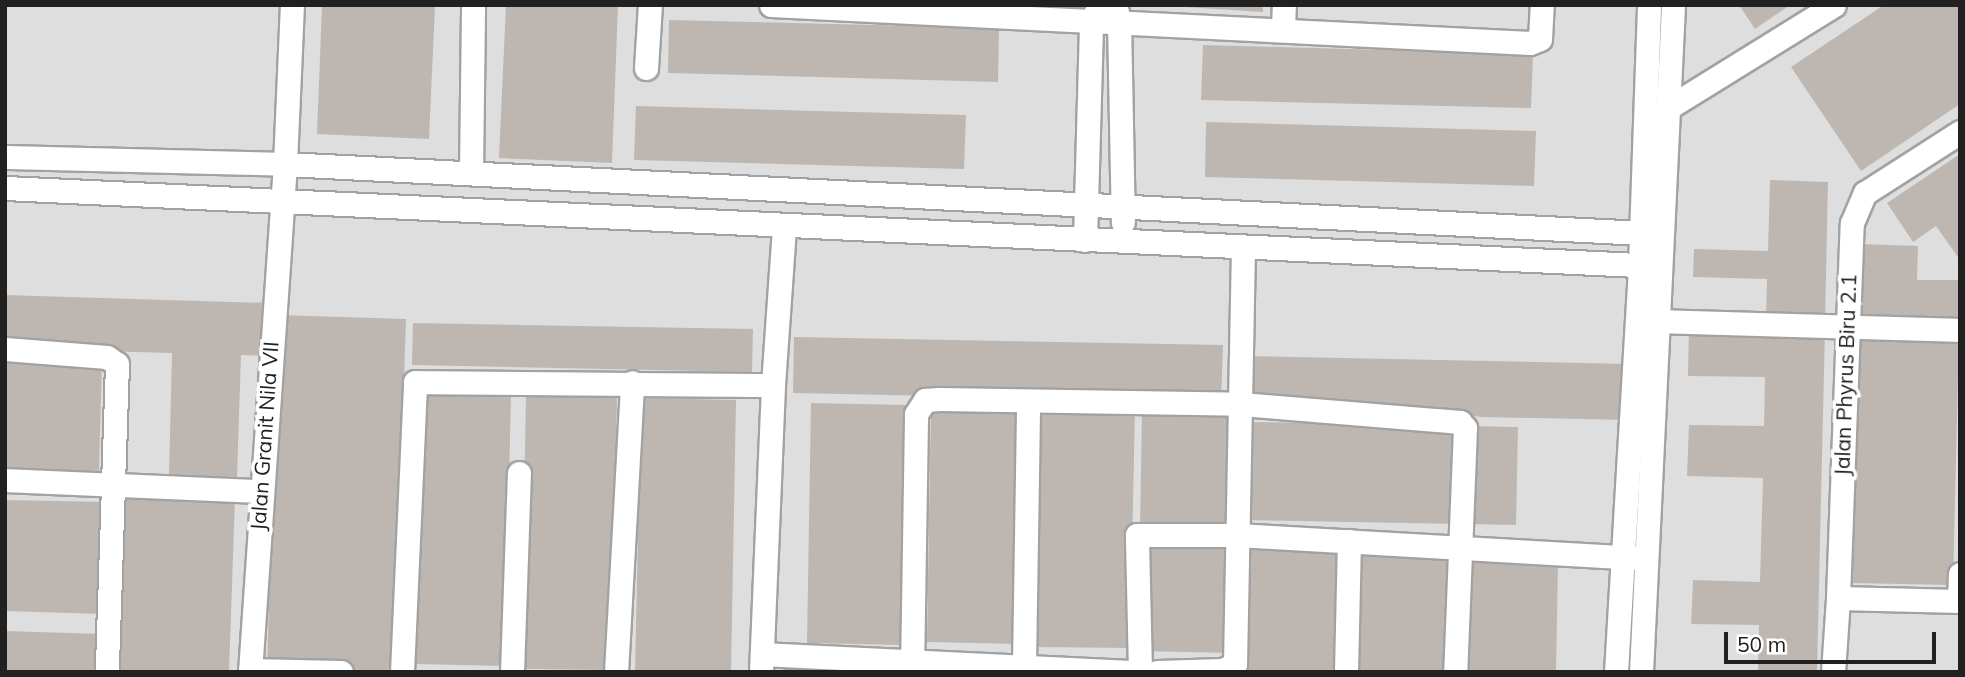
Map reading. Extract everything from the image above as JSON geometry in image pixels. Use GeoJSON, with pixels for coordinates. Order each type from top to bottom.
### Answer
{"type":"FeatureCollection","features":[{"type":"Feature","properties":{"kind":"street","name":"Jalan Granit Nila VII"},"geometry":{"type":"LineString","coordinates":[[250,671],[260,491],[285,164],[292,5]]}},
{"type":"Feature","properties":{"kind":"street"},"geometry":{"type":"LineString","coordinates":[[471,173],[473,5]]}},
{"type":"Feature","properties":{"kind":"street"},"geometry":{"type":"LineString","coordinates":[[646,68],[650,5]]}},
{"type":"Feature","properties":{"kind":"street"},"geometry":{"type":"LineString","coordinates":[[771,5],[1117,13],[1283,29],[1530,43],[1541,39],[1542,5]]}},
{"type":"Feature","properties":{"kind":"street"},"geometry":{"type":"LineString","coordinates":[[1283,29],[1284,5]]}},
{"type":"Feature","properties":{"kind":"street"},"geometry":{"type":"LineString","coordinates":[[1641,672],[1634,558],[1651,234],[1649,5]]}},
{"type":"Feature","properties":{"kind":"street"},"geometry":{"type":"LineString","coordinates":[[1651,234],[1668,108],[1673,5]]}},
{"type":"Feature","properties":{"kind":"street"},"geometry":{"type":"LineString","coordinates":[[1668,108],[1833,5]]}},
{"type":"Feature","properties":{"kind":"street"},"geometry":{"type":"LineString","coordinates":[[1085,240],[1084,204],[1095,13]]}},
{"type":"Feature","properties":{"kind":"street"},"geometry":{"type":"LineString","coordinates":[[1117,13],[1124,240]]}},
{"type":"Feature","properties":{"kind":"street","name":"Jalan Phyrus Biru 2.1"},"geometry":{"type":"LineString","coordinates":[[1833,672],[1839,598],[1846,327],[1852,223],[1856,208],[1865,193],[1960,132]]}},
{"type":"Feature","properties":{"kind":"street"},"geometry":{"type":"LineString","coordinates":[[5,157],[285,164],[1651,234]]}},
{"type":"Feature","properties":{"kind":"street"},"geometry":{"type":"LineString","coordinates":[[5,188],[1650,266]]}},
{"type":"Feature","properties":{"kind":"street"},"geometry":{"type":"LineString","coordinates":[[784,226],[772,385],[761,663],[1024,665],[1130,672]]}},
{"type":"Feature","properties":{"kind":"street"},"geometry":{"type":"LineString","coordinates":[[1157,672],[1223,670],[1234,664],[1243,248]]}},
{"type":"Feature","properties":{"kind":"street"},"geometry":{"type":"LineString","coordinates":[[1616,672],[1634,558],[1658,321],[1650,266]]}},
{"type":"Feature","properties":{"kind":"street"},"geometry":{"type":"LineString","coordinates":[[1658,321],[1960,330]]}},
{"type":"Feature","properties":{"kind":"street"},"geometry":{"type":"LineString","coordinates":[[5,349],[107,357],[116,361],[107,672]]}},
{"type":"Feature","properties":{"kind":"street"},"geometry":{"type":"LineString","coordinates":[[402,672],[412,393],[415,382],[772,385]]}},
{"type":"Feature","properties":{"kind":"street"},"geometry":{"type":"LineString","coordinates":[[616,672],[632,382]]}},
{"type":"Feature","properties":{"kind":"street"},"geometry":{"type":"LineString","coordinates":[[912,666],[916,414],[925,400],[939,399],[1241,404],[1464,424],[1455,672]]}},
{"type":"Feature","properties":{"kind":"street"},"geometry":{"type":"LineString","coordinates":[[1024,665],[1028,401]]}},
{"type":"Feature","properties":{"kind":"street"},"geometry":{"type":"LineString","coordinates":[[512,672],[519,473]]}},
{"type":"Feature","properties":{"kind":"street"},"geometry":{"type":"LineString","coordinates":[[5,480],[111,487],[260,491]]}},
{"type":"Feature","properties":{"kind":"street"},"geometry":{"type":"LineString","coordinates":[[1140,672],[1137,535],[1237,535],[1634,558]]}},
{"type":"Feature","properties":{"kind":"street"},"geometry":{"type":"LineString","coordinates":[[1346,672],[1349,541]]}},
{"type":"Feature","properties":{"kind":"street"},"geometry":{"type":"LineString","coordinates":[[1839,598],[1959,601],[1960,574]]}},
{"type":"Feature","properties":{"kind":"street"},"geometry":{"type":"LineString","coordinates":[[250,671],[341,672]]}},
{"type":"Feature","properties":{"kind":"shaded area"},"geometry":{"type":"Polygon","coordinates":[[[5,5],[1960,5],[1960,672],[5,672],[5,5]]]}},
{"type":"Feature","properties":{"kind":"building"},"geometry":{"type":"Polygon","coordinates":[[[322,5],[435,5],[429,139],[317,134],[322,5]]]}},
{"type":"Feature","properties":{"kind":"building"},"geometry":{"type":"Polygon","coordinates":[[[506,5],[618,5],[612,163],[499,158],[506,5]]]}},
{"type":"Feature","properties":{"kind":"building"},"geometry":{"type":"Polygon","coordinates":[[[1154,5],[1263,5],[1263,12],[1154,5]]]}},
{"type":"Feature","properties":{"kind":"building"},"geometry":{"type":"Polygon","coordinates":[[[1739,5],[1790,5],[1755,29],[1739,5]]]}},
{"type":"Feature","properties":{"kind":"building"},"geometry":{"type":"Polygon","coordinates":[[[1884,5],[1960,5],[1960,104],[1861,171],[1791,67],[1884,5]]]}},
{"type":"Feature","properties":{"kind":"building"},"geometry":{"type":"Polygon","coordinates":[[[669,20],[999,28],[998,82],[668,73],[669,20]]]}},
{"type":"Feature","properties":{"kind":"building"},"geometry":{"type":"Polygon","coordinates":[[[1203,45],[1533,54],[1531,108],[1201,100],[1203,45]]]}},
{"type":"Feature","properties":{"kind":"building"},"geometry":{"type":"Polygon","coordinates":[[[636,106],[966,115],[964,169],[634,160],[636,106]]]}},
{"type":"Feature","properties":{"kind":"building"},"geometry":{"type":"Polygon","coordinates":[[[1206,122],[1536,131],[1534,186],[1205,177],[1206,122]]]}},
{"type":"Feature","properties":{"kind":"building"},"geometry":{"type":"Polygon","coordinates":[[[1960,154],[1960,260],[1936,226],[1913,242],[1887,203],[1960,154]]]}},
{"type":"Feature","properties":{"kind":"building"},"geometry":{"type":"Polygon","coordinates":[[[1770,180],[1828,182],[1825,322],[1766,320],[1767,279],[1693,277],[1694,249],[1768,251],[1770,180]]]}},
{"type":"Feature","properties":{"kind":"building"},"geometry":{"type":"Polygon","coordinates":[[[1859,244],[1918,246],[1917,280],[1960,280],[1959,328],[1857,325],[1859,244]]]}},
{"type":"Feature","properties":{"kind":"building"},"geometry":{"type":"Polygon","coordinates":[[[5,295],[268,303],[266,356],[241,355],[237,477],[169,475],[172,353],[24,349],[5,345],[5,295]]]}},
{"type":"Feature","properties":{"kind":"building"},"geometry":{"type":"Polygon","coordinates":[[[278,315],[406,319],[394,672],[267,668],[278,315]]]}},
{"type":"Feature","properties":{"kind":"building"},"geometry":{"type":"Polygon","coordinates":[[[413,323],[753,329],[752,372],[412,365],[413,323]]]}},
{"type":"Feature","properties":{"kind":"building"},"geometry":{"type":"Polygon","coordinates":[[[1689,323],[1825,329],[1817,672],[1758,672],[1759,625],[1691,624],[1693,580],[1760,582],[1763,478],[1687,476],[1689,425],[1764,426],[1765,377],[1688,376],[1689,323]]]}},
{"type":"Feature","properties":{"kind":"building"},"geometry":{"type":"Polygon","coordinates":[[[1857,330],[1959,332],[1953,585],[1851,583],[1857,330]]]}},
{"type":"Feature","properties":{"kind":"building"},"geometry":{"type":"Polygon","coordinates":[[[794,337],[1223,345],[1221,402],[793,393],[794,337]]]}},
{"type":"Feature","properties":{"kind":"building"},"geometry":{"type":"Polygon","coordinates":[[[1249,356],[1631,364],[1629,420],[1481,417],[1435,410],[1246,400],[1249,356]]]}},
{"type":"Feature","properties":{"kind":"building"},"geometry":{"type":"Polygon","coordinates":[[[5,357],[102,360],[99,471],[5,469],[5,357]]]}},
{"type":"Feature","properties":{"kind":"building"},"geometry":{"type":"Polygon","coordinates":[[[420,391],[511,393],[505,666],[415,664],[420,391]]]}},
{"type":"Feature","properties":{"kind":"building"},"geometry":{"type":"Polygon","coordinates":[[[526,395],[617,397],[611,670],[521,669],[526,395]]]}},
{"type":"Feature","properties":{"kind":"building"},"geometry":{"type":"Polygon","coordinates":[[[641,398],[736,400],[731,672],[635,672],[641,398]]]}},
{"type":"Feature","properties":{"kind":"building"},"geometry":{"type":"Polygon","coordinates":[[[931,402],[1026,404],[1021,644],[927,642],[931,402]]]}},
{"type":"Feature","properties":{"kind":"building"},"geometry":{"type":"Polygon","coordinates":[[[811,403],[907,405],[902,645],[807,643],[811,403]]]}},
{"type":"Feature","properties":{"kind":"building"},"geometry":{"type":"Polygon","coordinates":[[[1040,406],[1135,408],[1130,648],[1035,647],[1040,406]]]}},
{"type":"Feature","properties":{"kind":"building"},"geometry":{"type":"Polygon","coordinates":[[[1142,410],[1237,412],[1235,532],[1140,530],[1142,410]]]}},
{"type":"Feature","properties":{"kind":"building"},"geometry":{"type":"Polygon","coordinates":[[[1247,422],[1463,425],[1459,524],[1245,520],[1247,422]]]}},
{"type":"Feature","properties":{"kind":"building"},"geometry":{"type":"Polygon","coordinates":[[[1467,426],[1518,427],[1516,525],[1465,524],[1467,426]]]}},
{"type":"Feature","properties":{"kind":"building"},"geometry":{"type":"Polygon","coordinates":[[[117,496],[235,499],[229,672],[112,672],[117,496]]]}},
{"type":"Feature","properties":{"kind":"building"},"geometry":{"type":"Polygon","coordinates":[[[5,500],[105,502],[102,614],[5,611],[5,500]]]}},
{"type":"Feature","properties":{"kind":"building"},"geometry":{"type":"Polygon","coordinates":[[[1140,539],[1235,541],[1233,653],[1138,651],[1140,539]]]}},
{"type":"Feature","properties":{"kind":"building"},"geometry":{"type":"Polygon","coordinates":[[[1250,542],[1345,544],[1342,672],[1247,672],[1250,542]]]}},
{"type":"Feature","properties":{"kind":"building"},"geometry":{"type":"Polygon","coordinates":[[[1352,550],[1447,552],[1444,672],[1349,672],[1352,550]]]}},
{"type":"Feature","properties":{"kind":"building"},"geometry":{"type":"Polygon","coordinates":[[[1464,561],[1558,563],[1556,672],[1461,672],[1464,561]]]}},
{"type":"Feature","properties":{"kind":"building"},"geometry":{"type":"Polygon","coordinates":[[[5,631],[103,634],[102,672],[5,672],[5,631]]]}},
{"type":"Feature","properties":{"kind":"building"},"geometry":{"type":"Polygon","coordinates":[[[783,667],[904,669],[904,672],[783,672],[783,667]]]}}]}
